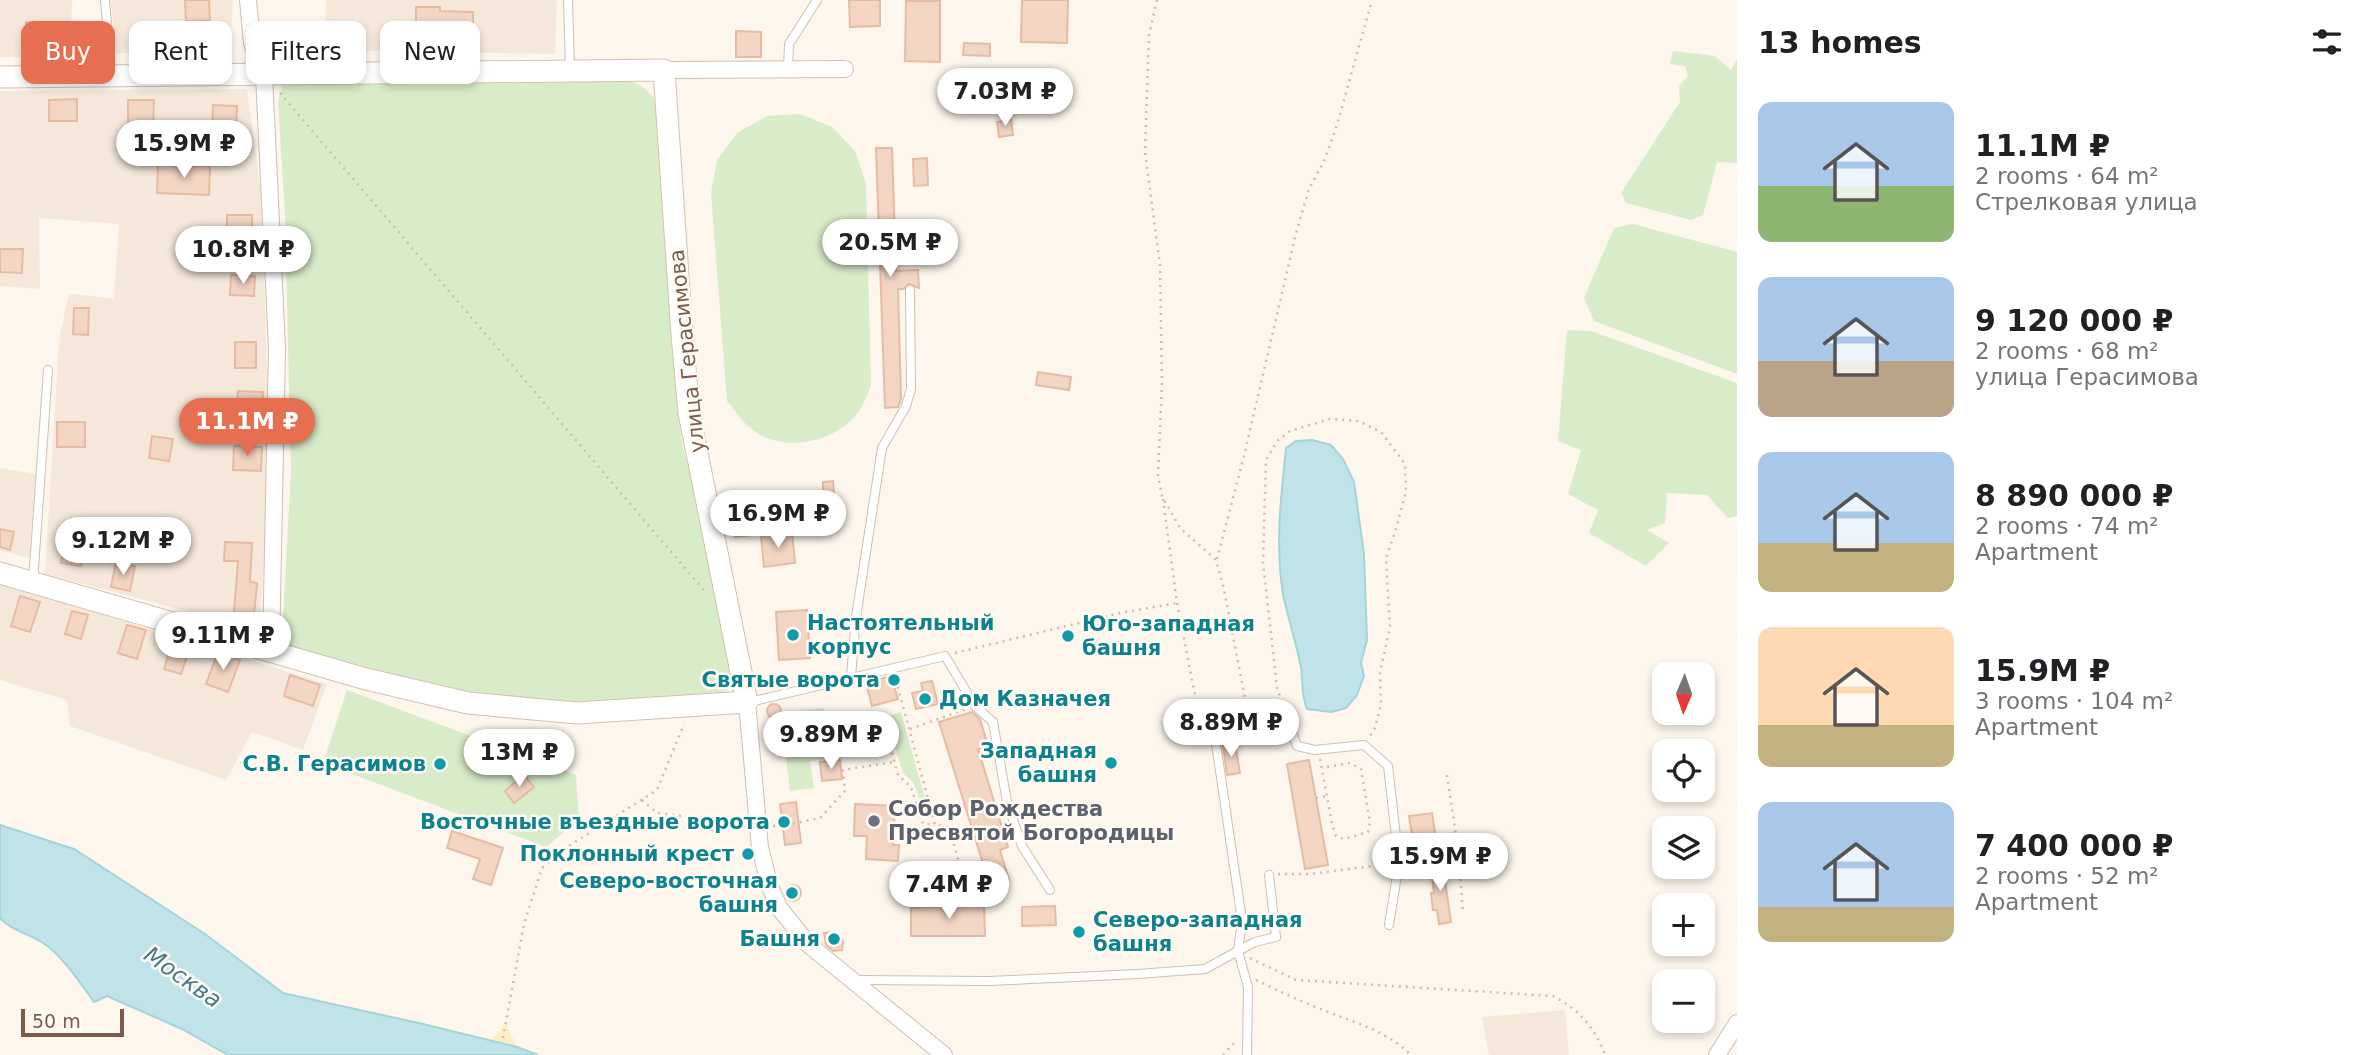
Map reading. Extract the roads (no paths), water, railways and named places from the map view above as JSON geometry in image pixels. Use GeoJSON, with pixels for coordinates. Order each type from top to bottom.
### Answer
{"type":"FeatureCollection","features":[{"type":"Feature","properties":{"kind":"street"},"geometry":{"type":"LineString","coordinates":[[248,0],[250,21]]}},
{"type":"Feature","properties":{"kind":"street"},"geometry":{"type":"LineString","coordinates":[[366,74],[845,69]]}},
{"type":"Feature","properties":{"kind":"street","name":"улица Герасимова"},"geometry":{"type":"LineString","coordinates":[[664,70],[688,402],[697,459],[747,702]]}},
{"type":"Feature","properties":{"kind":"street"},"geometry":{"type":"LineString","coordinates":[[115,76],[246,75]]}},
{"type":"Feature","properties":{"kind":"street"},"geometry":{"type":"LineString","coordinates":[[0,77],[21,77]]}},
{"type":"Feature","properties":{"kind":"street"},"geometry":{"type":"LineString","coordinates":[[264,84],[277,348],[271,651]]}},
{"type":"Feature","properties":{"kind":"street"},"geometry":{"type":"LineString","coordinates":[[0,573],[366,679],[468,703],[577,713],[747,702],[760,848],[770,887],[780,909],[794,929],[849,980],[944,1055]]}},
{"type":"Feature","properties":{"kind":"street"},"geometry":{"type":"LineString","coordinates":[[1717,1055],[1737,1023]]}},
{"type":"Feature","properties":{"kind":"lane"},"geometry":{"type":"LineString","coordinates":[[104,0],[106,21]]}},
{"type":"Feature","properties":{"kind":"lane"},"geometry":{"type":"LineString","coordinates":[[568,0],[570,71]]}},
{"type":"Feature","properties":{"kind":"lane"},"geometry":{"type":"LineString","coordinates":[[788,69],[789,44],[817,0]]}},
{"type":"Feature","properties":{"kind":"lane"},"geometry":{"type":"LineString","coordinates":[[851,676],[856,617],[882,448],[906,406],[911,389],[910,290]]}},
{"type":"Feature","properties":{"kind":"lane"},"geometry":{"type":"LineString","coordinates":[[33,582],[48,370]]}},
{"type":"Feature","properties":{"kind":"lane"},"geometry":{"type":"LineString","coordinates":[[747,702],[892,666],[945,656],[975,706],[993,722],[1007,802],[1022,846],[1050,890]]}},
{"type":"Feature","properties":{"kind":"lane"},"geometry":{"type":"LineString","coordinates":[[1247,1055],[1247,976],[1238,951],[1242,920],[1215,737],[1227,719],[1250,708],[1285,713],[1297,746],[1315,750],[1364,745],[1388,766],[1399,863],[1390,925]]}},
{"type":"Feature","properties":{"kind":"lane"},"geometry":{"type":"LineString","coordinates":[[849,980],[989,981],[1205,969],[1255,942],[1276,937],[1269,875]]}},
{"type":"Feature","properties":{"kind":"water"},"geometry":{"type":"Polygon","coordinates":[[[1312,440],[1331,445],[1343,459],[1354,482],[1364,554],[1367,640],[1361,663],[1364,676],[1357,695],[1346,708],[1331,712],[1307,709],[1305,704],[1301,667],[1283,594],[1279,558],[1286,448],[1296,441],[1312,440]]]}},
{"type":"Feature","properties":{"kind":"water","name":"Москва"},"geometry":{"type":"Polygon","coordinates":[[[0,825],[74,849],[205,934],[283,993],[423,1024],[517,1047],[538,1055],[228,1055],[182,1029],[107,996],[94,1002],[71,970],[50,948],[0,918],[0,825]]]}},
{"type":"Feature","properties":{"kind":"place","name":"Настоятельный корпус"},"geometry":{"type":"Point","coordinates":[793,635]}},
{"type":"Feature","properties":{"kind":"place","name":"Юго-западная башня"},"geometry":{"type":"Point","coordinates":[1068,636]}},
{"type":"Feature","properties":{"kind":"place","name":"Святые ворота"},"geometry":{"type":"Point","coordinates":[894,680]}},
{"type":"Feature","properties":{"kind":"place","name":"Дом Казначея"},"geometry":{"type":"Point","coordinates":[925,699]}},
{"type":"Feature","properties":{"kind":"place","name":"Западная башня"},"geometry":{"type":"Point","coordinates":[1111,763]}},
{"type":"Feature","properties":{"kind":"place","name":"С.В. Герасимов"},"geometry":{"type":"Point","coordinates":[440,764]}},
{"type":"Feature","properties":{"kind":"place","name":"Собор Рождества Пресвятой Богородицы"},"geometry":{"type":"Point","coordinates":[874,821]}},
{"type":"Feature","properties":{"kind":"place","name":"Восточные въездные ворота"},"geometry":{"type":"Point","coordinates":[784,822]}},
{"type":"Feature","properties":{"kind":"place","name":"Поклонный крест"},"geometry":{"type":"Point","coordinates":[748,854]}},
{"type":"Feature","properties":{"kind":"place","name":"Северо-восточная башня"},"geometry":{"type":"Point","coordinates":[792,893]}},
{"type":"Feature","properties":{"kind":"place","name":"Северо-западная башня"},"geometry":{"type":"Point","coordinates":[1079,932]}},
{"type":"Feature","properties":{"kind":"place","name":"Башня"},"geometry":{"type":"Point","coordinates":[834,939]}}]}
